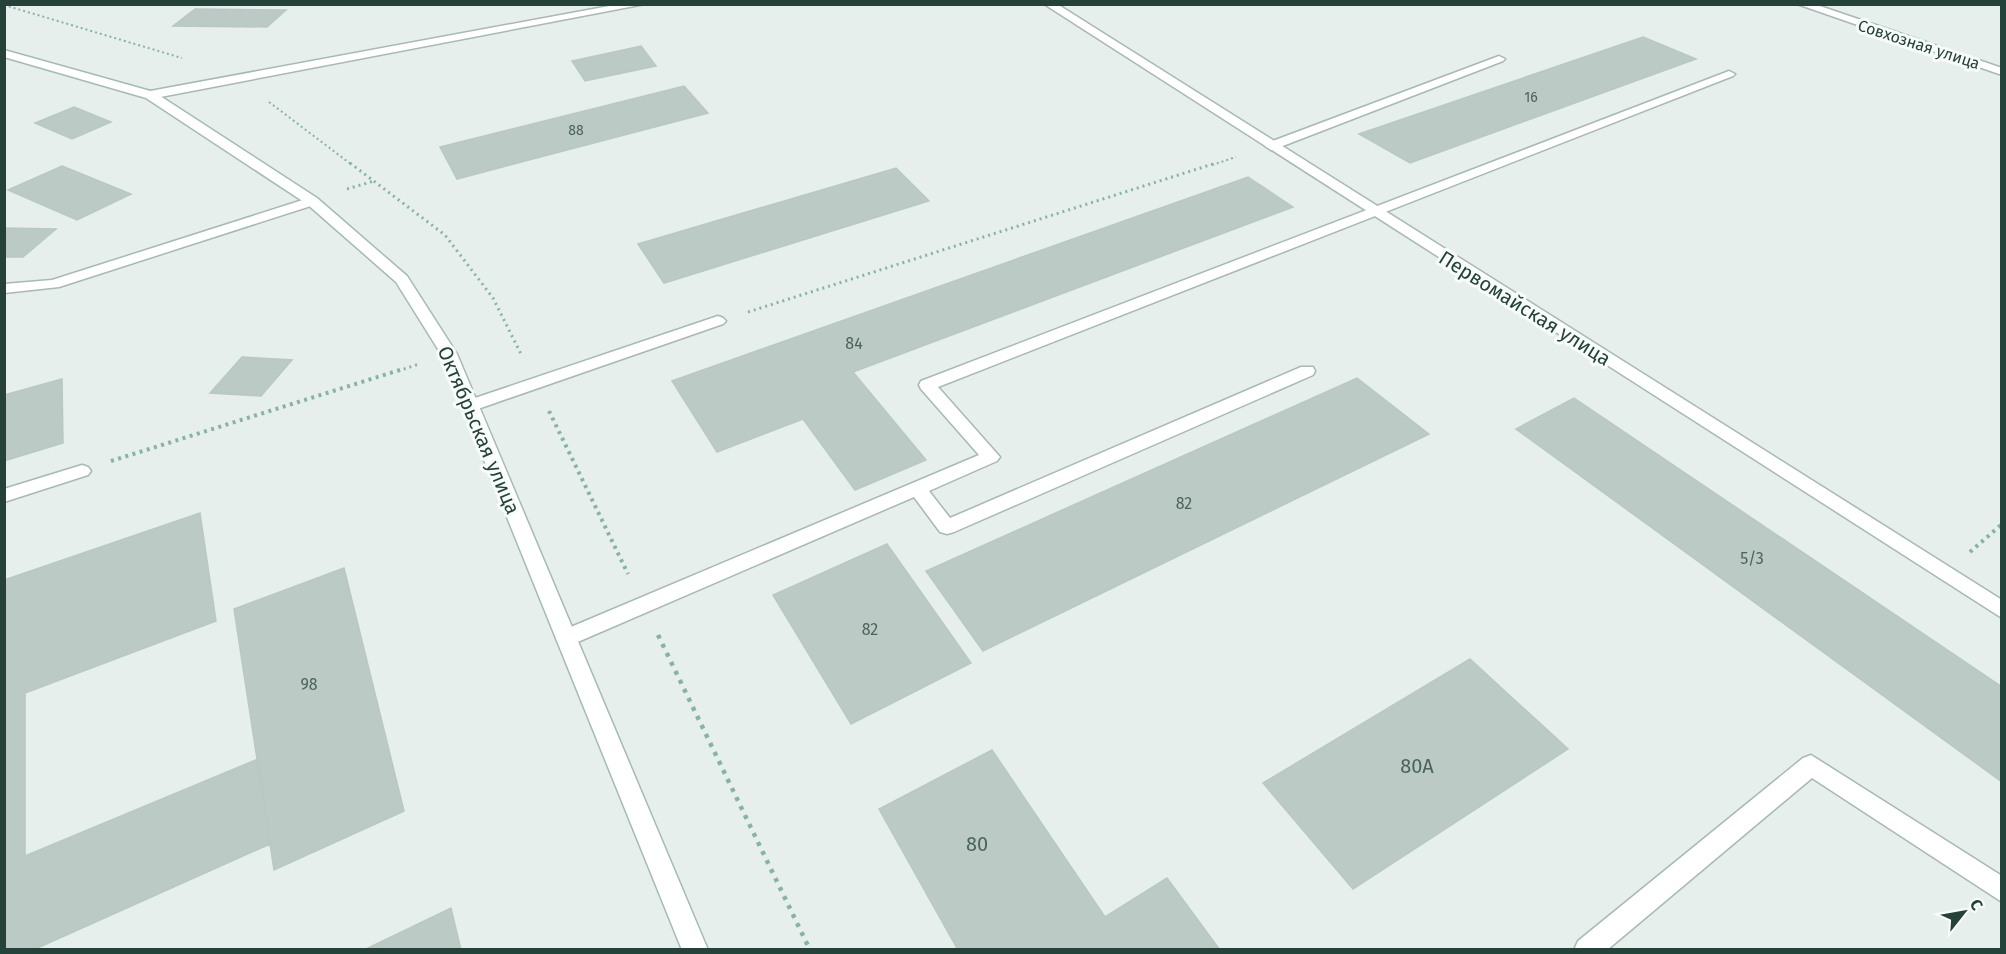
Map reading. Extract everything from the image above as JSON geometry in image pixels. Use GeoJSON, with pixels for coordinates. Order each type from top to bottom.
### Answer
{"type":"FeatureCollection","features":[{"type":"Feature","properties":{"kind":"street"},"geometry":{"type":"LineString","coordinates":[[150,95],[640,4]]}},
{"type":"Feature","properties":{"kind":"street","name":"Первомайская улица"},"geometry":{"type":"LineString","coordinates":[[1049,4],[2001,610]]}},
{"type":"Feature","properties":{"kind":"street","name":"Совхозная улица"},"geometry":{"type":"LineString","coordinates":[[1802,4],[2001,72]]}},
{"type":"Feature","properties":{"kind":"street","name":"Октябрьская улица"},"geometry":{"type":"LineString","coordinates":[[4,53],[150,95],[312,201],[402,279],[449,354],[695,950]]}},
{"type":"Feature","properties":{"kind":"street"},"geometry":{"type":"LineString","coordinates":[[1271,146],[1499,59]]}},
{"type":"Feature","properties":{"kind":"street"},"geometry":{"type":"LineString","coordinates":[[566,638],[991,457],[927,385],[1729,74]]}},
{"type":"Feature","properties":{"kind":"street"},"geometry":{"type":"LineString","coordinates":[[4,289],[54,284],[312,201]]}},
{"type":"Feature","properties":{"kind":"street"},"geometry":{"type":"LineString","coordinates":[[469,406],[717,321]]}},
{"type":"Feature","properties":{"kind":"street"},"geometry":{"type":"LineString","coordinates":[[916,488],[947,527],[1307,371]]}},
{"type":"Feature","properties":{"kind":"street"},"geometry":{"type":"LineString","coordinates":[[4,496],[82,471]]}},
{"type":"Feature","properties":{"kind":"street"},"geometry":{"type":"LineString","coordinates":[[1587,950],[1810,765],[2001,890]]}},
{"type":"Feature","properties":{"kind":"path"},"geometry":{"type":"LineString","coordinates":[[717,321],[1271,146]]}},
{"type":"Feature","properties":{"kind":"path"},"geometry":{"type":"LineString","coordinates":[[82,471],[449,354]]}},
{"type":"Feature","properties":{"kind":"building"},"geometry":{"type":"Polygon","coordinates":[[[195,9],[286,10],[267,27],[173,26],[195,9]]]}},
{"type":"Feature","properties":{"kind":"building"},"geometry":{"type":"Polygon","coordinates":[[[1643,37],[1696,59],[1410,163],[1359,134],[1643,37]]]}},
{"type":"Feature","properties":{"kind":"building"},"geometry":{"type":"Polygon","coordinates":[[[641,46],[656,66],[585,81],[572,61],[641,46]]]}},
{"type":"Feature","properties":{"kind":"building"},"geometry":{"type":"Polygon","coordinates":[[[684,86],[708,113],[457,179],[440,147],[684,86]]]}},
{"type":"Feature","properties":{"kind":"building"},"geometry":{"type":"Polygon","coordinates":[[[74,107],[111,122],[72,139],[35,123],[74,107]]]}},
{"type":"Feature","properties":{"kind":"building"},"geometry":{"type":"Polygon","coordinates":[[[62,166],[131,194],[77,220],[8,190],[62,166]]]}},
{"type":"Feature","properties":{"kind":"building"},"geometry":{"type":"Polygon","coordinates":[[[896,168],[929,201],[664,283],[638,244],[896,168]]]}},
{"type":"Feature","properties":{"kind":"building"},"geometry":{"type":"Polygon","coordinates":[[[1248,177],[1293,207],[853,372],[926,460],[855,490],[803,419],[717,452],[672,381],[1248,177]]]}},
{"type":"Feature","properties":{"kind":"building"},"geometry":{"type":"Polygon","coordinates":[[[4,228],[56,229],[23,257],[4,257],[4,228]]]}},
{"type":"Feature","properties":{"kind":"building"},"geometry":{"type":"Polygon","coordinates":[[[242,357],[292,360],[261,396],[210,393],[242,357]]]}},
{"type":"Feature","properties":{"kind":"building"},"geometry":{"type":"Polygon","coordinates":[[[1357,378],[1429,434],[983,651],[926,571],[1357,378]]]}},
{"type":"Feature","properties":{"kind":"building"},"geometry":{"type":"Polygon","coordinates":[[[62,379],[63,443],[4,461],[4,395],[62,379]]]}},
{"type":"Feature","properties":{"kind":"building"},"geometry":{"type":"Polygon","coordinates":[[[1574,398],[2002,687],[2002,782],[1516,429],[1574,398]]]}},
{"type":"Feature","properties":{"kind":"building"},"geometry":{"type":"Polygon","coordinates":[[[200,513],[216,621],[25,693],[25,856],[258,759],[270,844],[33,950],[4,950],[4,580],[200,513]]]}},
{"type":"Feature","properties":{"kind":"building"},"geometry":{"type":"Polygon","coordinates":[[[887,544],[971,663],[851,724],[773,595],[887,544]]]}},
{"type":"Feature","properties":{"kind":"building"},"geometry":{"type":"Polygon","coordinates":[[[344,568],[404,811],[274,870],[234,609],[344,568]]]}},
{"type":"Feature","properties":{"kind":"building"},"geometry":{"type":"Polygon","coordinates":[[[1470,659],[1568,749],[1353,889],[1263,783],[1470,659]]]}},
{"type":"Feature","properties":{"kind":"building"},"geometry":{"type":"Polygon","coordinates":[[[992,750],[1105,917],[1167,878],[1220,950],[958,950],[879,809],[992,750]]]}},
{"type":"Feature","properties":{"kind":"building"},"geometry":{"type":"Polygon","coordinates":[[[451,908],[461,950],[364,950],[451,908]]]}}]}
